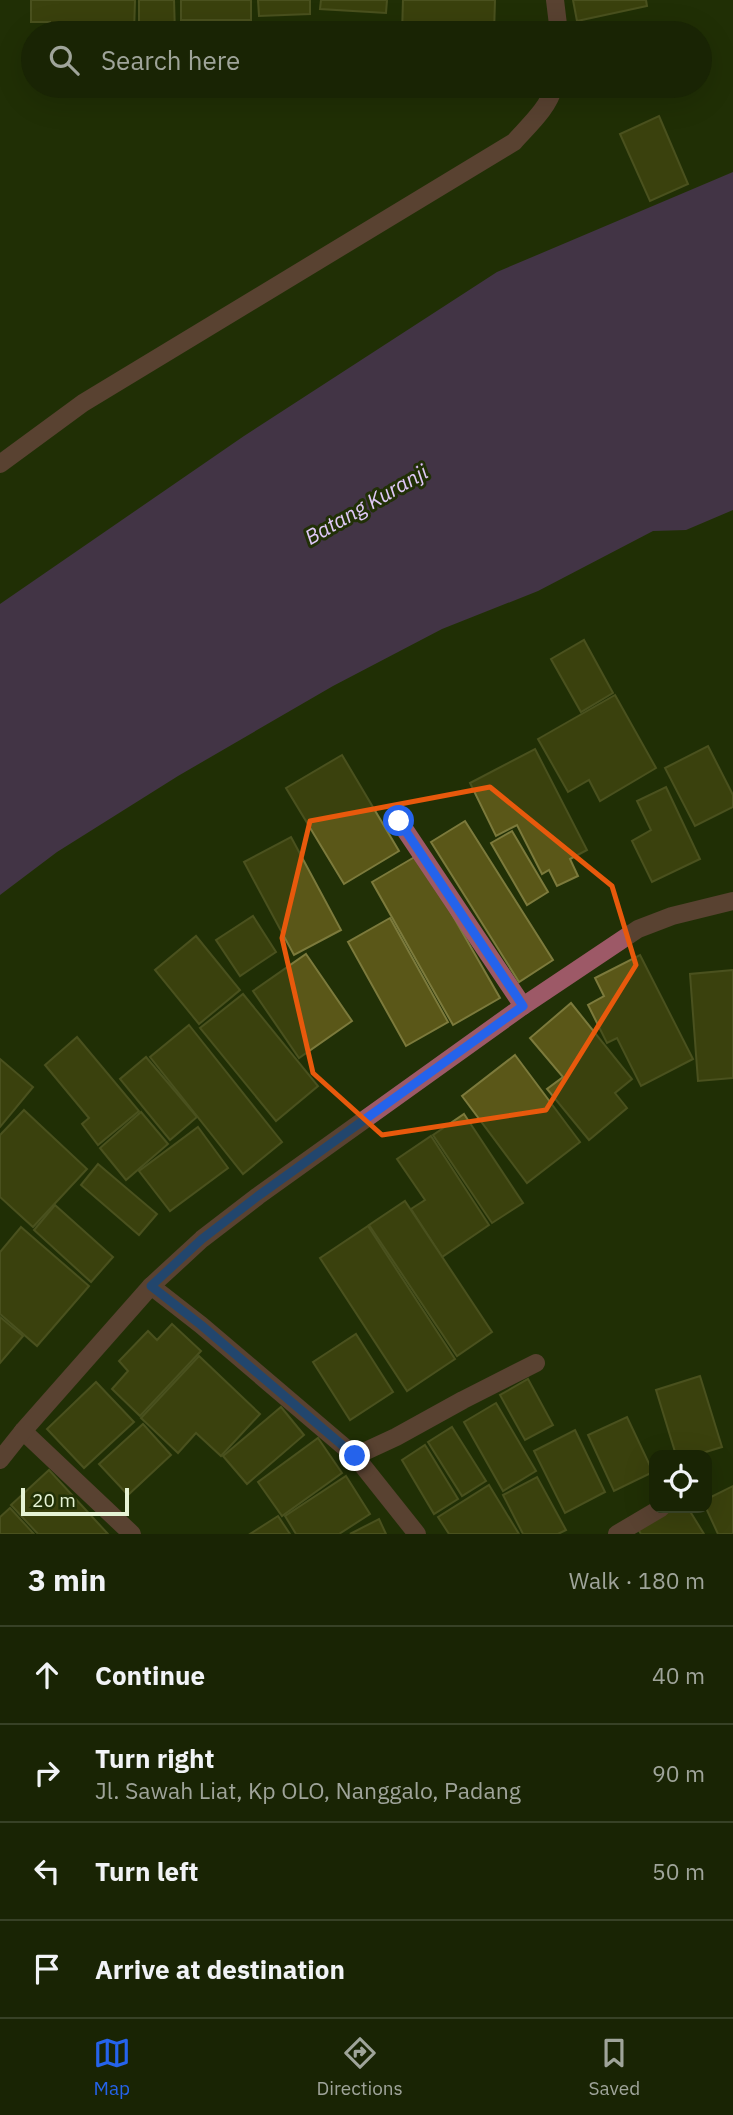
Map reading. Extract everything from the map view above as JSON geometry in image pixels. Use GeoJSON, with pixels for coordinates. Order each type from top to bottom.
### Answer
{"type":"FeatureCollection","features":[{"type":"Feature","properties":{"kind":"street"},"geometry":{"type":"LineString","coordinates":[[555,0],[558,21]]}},
{"type":"Feature","properties":{"kind":"street"},"geometry":{"type":"LineString","coordinates":[[0,464],[83,404],[514,142],[549,98]]}},
{"type":"Feature","properties":{"kind":"street"},"geometry":{"type":"LineString","coordinates":[[399,821],[523,1006]]}},
{"type":"Feature","properties":{"kind":"street"},"geometry":{"type":"LineString","coordinates":[[0,1460],[151,1286],[202,1239],[258,1196],[523,1006],[638,929],[672,916],[733,901]]}},
{"type":"Feature","properties":{"kind":"street"},"geometry":{"type":"LineString","coordinates":[[151,1286],[355,1456],[417,1534]]}},
{"type":"Feature","properties":{"kind":"street"},"geometry":{"type":"LineString","coordinates":[[355,1456],[536,1363]]}},
{"type":"Feature","properties":{"kind":"street"},"geometry":{"type":"LineString","coordinates":[[23,1431],[132,1534]]}},
{"type":"Feature","properties":{"kind":"street"},"geometry":{"type":"LineString","coordinates":[[617,1534],[653,1513]]}},
{"type":"Feature","properties":{"kind":"highlighted area"},"geometry":{"type":"Polygon","coordinates":[[[490,787],[612,886],[636,965],[546,1110],[382,1135],[313,1073],[282,938],[310,821],[490,787]]]}},
{"type":"Feature","properties":{"kind":"water","name":"Batang Kuranji"},"geometry":{"type":"Polygon","coordinates":[[[733,172],[733,510],[686,530],[653,531],[538,591],[442,629],[333,686],[178,776],[57,852],[0,895],[0,604],[244,436],[497,272],[733,172]]]}},
{"type":"Feature","properties":{"kind":"building"},"geometry":{"type":"Polygon","coordinates":[[[31,0],[135,0],[134,21],[31,21],[31,0]]]}},
{"type":"Feature","properties":{"kind":"building"},"geometry":{"type":"Polygon","coordinates":[[[139,0],[174,0],[175,21],[139,21],[139,0]]]}},
{"type":"Feature","properties":{"kind":"building"},"geometry":{"type":"Polygon","coordinates":[[[181,0],[251,0],[251,20],[181,20],[181,0]]]}},
{"type":"Feature","properties":{"kind":"building"},"geometry":{"type":"Polygon","coordinates":[[[258,0],[310,0],[310,14],[259,16],[258,0]]]}},
{"type":"Feature","properties":{"kind":"building"},"geometry":{"type":"Polygon","coordinates":[[[321,0],[387,0],[386,13],[320,9],[321,0]]]}},
{"type":"Feature","properties":{"kind":"building"},"geometry":{"type":"Polygon","coordinates":[[[403,0],[495,0],[494,21],[402,21],[403,0]]]}},
{"type":"Feature","properties":{"kind":"building"},"geometry":{"type":"Polygon","coordinates":[[[573,0],[646,0],[647,6],[577,21],[573,0]]]}},
{"type":"Feature","properties":{"kind":"building"},"geometry":{"type":"Polygon","coordinates":[[[659,116],[688,184],[650,201],[620,134],[659,116]]]}},
{"type":"Feature","properties":{"kind":"building"},"geometry":{"type":"Polygon","coordinates":[[[584,640],[613,693],[581,712],[551,659],[584,640]]]}},
{"type":"Feature","properties":{"kind":"building"},"geometry":{"type":"Polygon","coordinates":[[[615,695],[656,768],[600,801],[589,780],[568,792],[538,739],[615,695]]]}},
{"type":"Feature","properties":{"kind":"building"},"geometry":{"type":"Polygon","coordinates":[[[708,746],[733,795],[733,807],[695,826],[665,768],[708,746]]]}},
{"type":"Feature","properties":{"kind":"building"},"geometry":{"type":"Polygon","coordinates":[[[535,749],[587,850],[570,859],[578,876],[557,886],[549,870],[542,874],[517,825],[496,836],[470,783],[535,749]]]}},
{"type":"Feature","properties":{"kind":"building"},"geometry":{"type":"Polygon","coordinates":[[[342,755],[399,851],[344,884],[286,788],[342,755]]]}},
{"type":"Feature","properties":{"kind":"building"},"geometry":{"type":"Polygon","coordinates":[[[666,787],[700,859],[652,882],[632,841],[651,830],[637,801],[666,787]]]}},
{"type":"Feature","properties":{"kind":"building"},"geometry":{"type":"Polygon","coordinates":[[[465,821],[553,960],[519,982],[431,842],[465,821]]]}},
{"type":"Feature","properties":{"kind":"building"},"geometry":{"type":"Polygon","coordinates":[[[512,831],[548,892],[527,905],[491,843],[512,831]]]}},
{"type":"Feature","properties":{"kind":"building"},"geometry":{"type":"Polygon","coordinates":[[[291,837],[341,930],[294,955],[244,862],[291,837]]]}},
{"type":"Feature","properties":{"kind":"building"},"geometry":{"type":"Polygon","coordinates":[[[418,855],[500,998],[453,1025],[372,882],[418,855]]]}},
{"type":"Feature","properties":{"kind":"building"},"geometry":{"type":"Polygon","coordinates":[[[253,916],[276,952],[240,976],[216,940],[253,916]]]}},
{"type":"Feature","properties":{"kind":"building"},"geometry":{"type":"Polygon","coordinates":[[[390,918],[448,1022],[406,1046],[348,942],[390,918]]]}},
{"type":"Feature","properties":{"kind":"building"},"geometry":{"type":"Polygon","coordinates":[[[196,936],[240,990],[199,1024],[155,970],[196,936]]]}},
{"type":"Feature","properties":{"kind":"building"},"geometry":{"type":"Polygon","coordinates":[[[306,954],[352,1021],[299,1058],[253,991],[306,954]]]}},
{"type":"Feature","properties":{"kind":"building"},"geometry":{"type":"Polygon","coordinates":[[[640,955],[693,1059],[641,1086],[617,1038],[607,1043],[588,1005],[604,996],[595,978],[640,955]]]}},
{"type":"Feature","properties":{"kind":"building"},"geometry":{"type":"Polygon","coordinates":[[[733,970],[733,1078],[698,1081],[690,974],[733,970]]]}},
{"type":"Feature","properties":{"kind":"building"},"geometry":{"type":"Polygon","coordinates":[[[243,994],[318,1086],[276,1121],[200,1028],[243,994]]]}},
{"type":"Feature","properties":{"kind":"building"},"geometry":{"type":"Polygon","coordinates":[[[571,1003],[632,1079],[615,1093],[627,1108],[589,1140],[547,1089],[563,1077],[530,1038],[571,1003]]]}},
{"type":"Feature","properties":{"kind":"building"},"geometry":{"type":"Polygon","coordinates":[[[189,1025],[282,1142],[243,1174],[150,1057],[189,1025]]]}},
{"type":"Feature","properties":{"kind":"building"},"geometry":{"type":"Polygon","coordinates":[[[77,1037],[139,1111],[98,1145],[82,1124],[89,1118],[45,1065],[77,1037]]]}},
{"type":"Feature","properties":{"kind":"building"},"geometry":{"type":"Polygon","coordinates":[[[515,1055],[580,1142],[527,1183],[462,1096],[515,1055]]]}},
{"type":"Feature","properties":{"kind":"building"},"geometry":{"type":"Polygon","coordinates":[[[146,1057],[197,1117],[170,1140],[120,1079],[146,1057]]]}},
{"type":"Feature","properties":{"kind":"building"},"geometry":{"type":"Polygon","coordinates":[[[0,1059],[33,1087],[0,1127],[0,1059]]]}},
{"type":"Feature","properties":{"kind":"building"},"geometry":{"type":"Polygon","coordinates":[[[24,1110],[87,1169],[33,1227],[0,1197],[0,1135],[24,1110]]]}},
{"type":"Feature","properties":{"kind":"building"},"geometry":{"type":"Polygon","coordinates":[[[141,1112],[168,1144],[126,1180],[100,1148],[141,1112]]]}},
{"type":"Feature","properties":{"kind":"building"},"geometry":{"type":"Polygon","coordinates":[[[464,1114],[523,1203],[492,1223],[433,1135],[464,1114]]]}},
{"type":"Feature","properties":{"kind":"building"},"geometry":{"type":"Polygon","coordinates":[[[198,1127],[228,1168],[170,1211],[139,1171],[198,1127]]]}},
{"type":"Feature","properties":{"kind":"building"},"geometry":{"type":"Polygon","coordinates":[[[431,1136],[489,1225],[442,1257],[411,1209],[425,1200],[397,1159],[431,1136]]]}},
{"type":"Feature","properties":{"kind":"building"},"geometry":{"type":"Polygon","coordinates":[[[98,1164],[157,1214],[139,1235],[81,1185],[98,1164]]]}},
{"type":"Feature","properties":{"kind":"building"},"geometry":{"type":"Polygon","coordinates":[[[405,1201],[492,1332],[457,1356],[369,1225],[405,1201]]]}},
{"type":"Feature","properties":{"kind":"building"},"geometry":{"type":"Polygon","coordinates":[[[55,1205],[113,1257],[91,1282],[34,1230],[55,1205]]]}},
{"type":"Feature","properties":{"kind":"building"},"geometry":{"type":"Polygon","coordinates":[[[368,1226],[455,1359],[407,1391],[320,1258],[368,1226]]]}},
{"type":"Feature","properties":{"kind":"building"},"geometry":{"type":"Polygon","coordinates":[[[21,1227],[89,1286],[37,1346],[0,1314],[0,1252],[21,1227]]]}},
{"type":"Feature","properties":{"kind":"building"},"geometry":{"type":"Polygon","coordinates":[[[0,1317],[23,1336],[0,1363],[0,1317]]]}},
{"type":"Feature","properties":{"kind":"building"},"geometry":{"type":"Polygon","coordinates":[[[172,1324],[201,1351],[140,1416],[112,1389],[128,1371],[119,1361],[148,1331],[157,1340],[172,1324]]]}},
{"type":"Feature","properties":{"kind":"building"},"geometry":{"type":"Polygon","coordinates":[[[356,1334],[393,1392],[350,1420],[313,1362],[356,1334]]]}},
{"type":"Feature","properties":{"kind":"building"},"geometry":{"type":"Polygon","coordinates":[[[199,1356],[260,1414],[221,1456],[196,1433],[178,1453],[141,1418],[199,1356]]]}},
{"type":"Feature","properties":{"kind":"building"},"geometry":{"type":"Polygon","coordinates":[[[700,1376],[722,1447],[712,1450],[674,1450],[656,1390],[700,1376]]]}},
{"type":"Feature","properties":{"kind":"building"},"geometry":{"type":"Polygon","coordinates":[[[528,1379],[553,1425],[525,1440],[500,1395],[528,1379]]]}},
{"type":"Feature","properties":{"kind":"building"},"geometry":{"type":"Polygon","coordinates":[[[96,1382],[134,1422],[84,1468],[47,1429],[96,1382]]]}},
{"type":"Feature","properties":{"kind":"building"},"geometry":{"type":"Polygon","coordinates":[[[496,1403],[536,1471],[503,1491],[464,1422],[496,1403]]]}},
{"type":"Feature","properties":{"kind":"building"},"geometry":{"type":"Polygon","coordinates":[[[281,1407],[304,1435],[247,1484],[223,1456],[281,1407]]]}},
{"type":"Feature","properties":{"kind":"building"},"geometry":{"type":"Polygon","coordinates":[[[627,1417],[649,1464],[649,1474],[614,1491],[588,1435],[627,1417]]]}},
{"type":"Feature","properties":{"kind":"building"},"geometry":{"type":"Polygon","coordinates":[[[143,1424],[171,1455],[128,1495],[99,1464],[143,1424]]]}},
{"type":"Feature","properties":{"kind":"building"},"geometry":{"type":"Polygon","coordinates":[[[452,1427],[486,1481],[462,1496],[428,1442],[452,1427]]]}},
{"type":"Feature","properties":{"kind":"building"},"geometry":{"type":"Polygon","coordinates":[[[575,1430],[605,1492],[565,1513],[534,1451],[575,1430]]]}},
{"type":"Feature","properties":{"kind":"building"},"geometry":{"type":"Polygon","coordinates":[[[318,1438],[342,1473],[282,1516],[258,1482],[318,1438]]]}},
{"type":"Feature","properties":{"kind":"building"},"geometry":{"type":"Polygon","coordinates":[[[425,1445],[458,1499],[434,1514],[402,1460],[425,1445]]]}},
{"type":"Feature","properties":{"kind":"building"},"geometry":{"type":"Polygon","coordinates":[[[49,1470],[108,1534],[38,1534],[11,1505],[49,1470]]]}},
{"type":"Feature","properties":{"kind":"building"},"geometry":{"type":"Polygon","coordinates":[[[346,1476],[370,1514],[339,1534],[296,1534],[285,1516],[346,1476]]]}},
{"type":"Feature","properties":{"kind":"building"},"geometry":{"type":"Polygon","coordinates":[[[537,1477],[566,1530],[558,1534],[523,1534],[503,1495],[537,1477]]]}},
{"type":"Feature","properties":{"kind":"building"},"geometry":{"type":"Polygon","coordinates":[[[489,1485],[519,1534],[449,1534],[438,1517],[489,1485]]]}},
{"type":"Feature","properties":{"kind":"building"},"geometry":{"type":"Polygon","coordinates":[[[733,1486],[733,1534],[718,1534],[708,1513],[712,1513],[712,1496],[733,1486]]]}},
{"type":"Feature","properties":{"kind":"building"},"geometry":{"type":"Polygon","coordinates":[[[10,1508],[34,1534],[0,1534],[0,1517],[10,1508]]]}},
{"type":"Feature","properties":{"kind":"building"},"geometry":{"type":"Polygon","coordinates":[[[664,1513],[691,1513],[704,1534],[641,1534],[638,1529],[664,1513]]]}},
{"type":"Feature","properties":{"kind":"building"},"geometry":{"type":"Polygon","coordinates":[[[278,1516],[290,1534],[250,1534],[278,1516]]]}},
{"type":"Feature","properties":{"kind":"building"},"geometry":{"type":"Polygon","coordinates":[[[379,1519],[386,1534],[350,1534],[379,1519]]]}},
{"type":"Feature","properties":{"kind":"route"},"geometry":{"type":"LineString","coordinates":[[355,1456],[151,1286],[202,1239],[258,1196],[523,1006],[399,821]]}}]}
